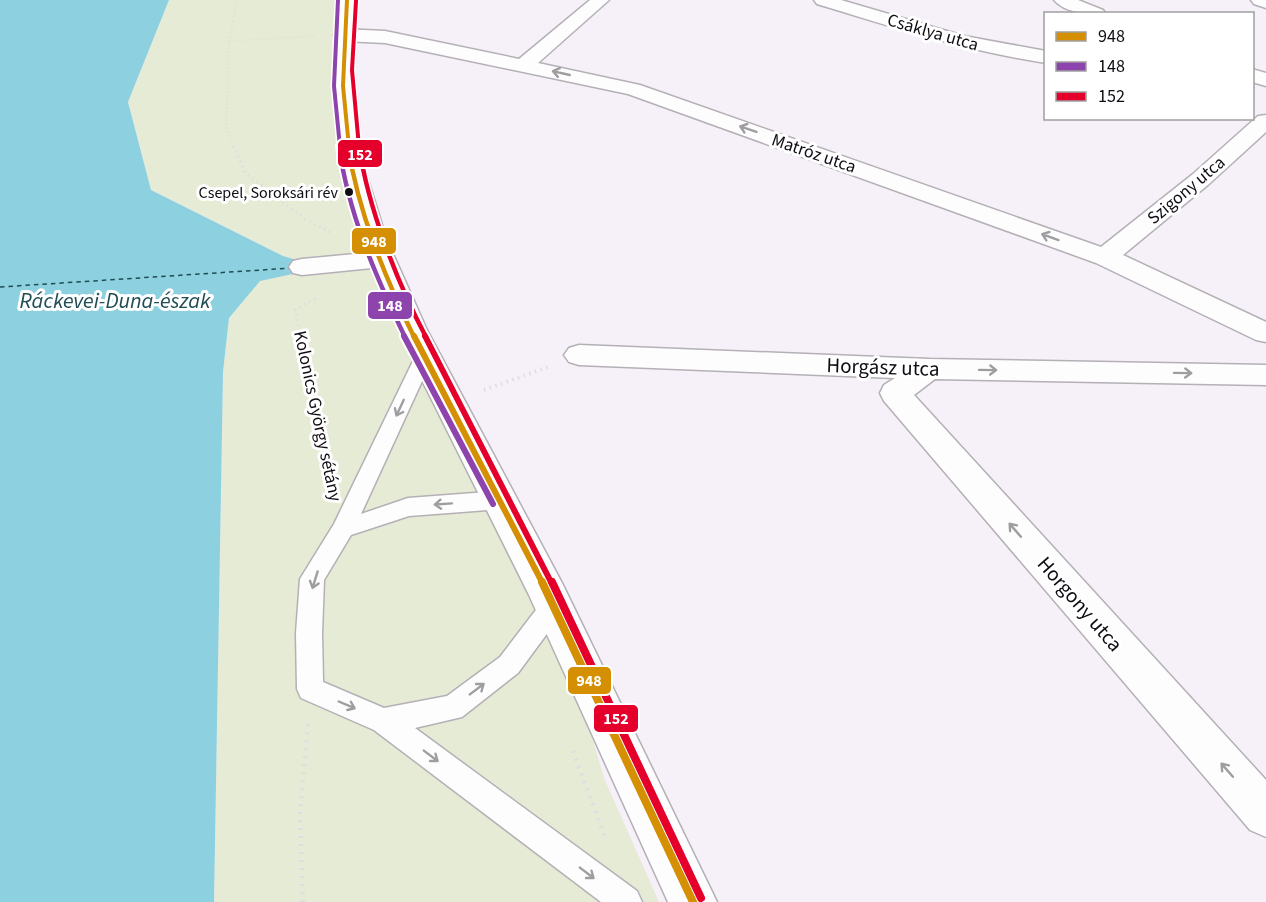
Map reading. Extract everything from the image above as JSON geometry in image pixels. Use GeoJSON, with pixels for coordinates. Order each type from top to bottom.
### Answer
{"type":"FeatureCollection","features":[{"type":"Feature","properties":{"kind":"street"},"geometry":{"type":"LineString","coordinates":[[347,0],[343,35],[347,125],[357,189],[382,259],[425,355],[554,605],[693,902]]}},
{"type":"Feature","properties":{"kind":"street"},"geometry":{"type":"LineString","coordinates":[[524,65],[600,0]]}},
{"type":"Feature","properties":{"kind":"street","name":"Csáklya utca"},"geometry":{"type":"LineString","coordinates":[[823,0],[960,41],[1008,52],[1044,57]]}},
{"type":"Feature","properties":{"kind":"street"},"geometry":{"type":"LineString","coordinates":[[1063,0],[1092,12]]}},
{"type":"Feature","properties":{"kind":"street"},"geometry":{"type":"LineString","coordinates":[[1260,0],[1266,3]]}},
{"type":"Feature","properties":{"kind":"street","name":"Matróz utca"},"geometry":{"type":"LineString","coordinates":[[343,35],[385,37],[633,89],[1105,258],[1266,333]]}},
{"type":"Feature","properties":{"kind":"street","name":"Szigony utca"},"geometry":{"type":"LineString","coordinates":[[1105,258],[1201,179],[1266,120]]}},
{"type":"Feature","properties":{"kind":"street"},"geometry":{"type":"LineString","coordinates":[[302,267],[382,259]]}},
{"type":"Feature","properties":{"kind":"street","name":"Horgász utca"},"geometry":{"type":"LineString","coordinates":[[579,355],[929,369],[1266,375]]}},
{"type":"Feature","properties":{"kind":"street","name":"Horgony utca"},"geometry":{"type":"LineString","coordinates":[[869,366],[1266,814]]}},
{"type":"Feature","properties":{"kind":"street"},"geometry":{"type":"LineString","coordinates":[[895,393],[929,369]]}},
{"type":"Feature","properties":{"kind":"lane"},"geometry":{"type":"LineString","coordinates":[[425,355],[343,530],[312,579],[309,633],[310,689],[384,721],[626,902]]}},
{"type":"Feature","properties":{"kind":"lane"},"geometry":{"type":"LineString","coordinates":[[343,530],[408,507],[501,500]]}},
{"type":"Feature","properties":{"kind":"lane"},"geometry":{"type":"LineString","coordinates":[[384,721],[453,708],[509,665],[554,605]]}},
{"type":"Feature","properties":{"kind":"path"},"geometry":{"type":"LineString","coordinates":[[237,0],[229,41],[226,130],[246,174],[305,219],[382,259]]}},
{"type":"Feature","properties":{"kind":"path"},"geometry":{"type":"LineString","coordinates":[[229,41],[343,35]]}},
{"type":"Feature","properties":{"kind":"path","name":"Kolonics György sétány"},"geometry":{"type":"LineString","coordinates":[[325,293],[295,310],[317,423],[343,530]]}},
{"type":"Feature","properties":{"kind":"path"},"geometry":{"type":"LineString","coordinates":[[505,382],[579,355]]}},
{"type":"Feature","properties":{"kind":"path"},"geometry":{"type":"LineString","coordinates":[[303,902],[300,815],[310,689]]}},
{"type":"Feature","properties":{"kind":"green space"},"geometry":{"type":"Polygon","coordinates":[[[169,0],[347,0],[357,189],[554,605],[604,778],[659,902],[214,902],[223,372],[229,318],[260,280],[302,272],[300,261],[283,256],[151,190],[128,102],[169,0]]]}},
{"type":"Feature","properties":{"kind":"water","name":"Ráckevei-Duna-észak"},"geometry":{"type":"Polygon","coordinates":[[[0,0],[169,0],[128,102],[151,190],[283,256],[300,261],[302,272],[260,281],[229,318],[223,372],[214,902],[0,902],[0,0]]]}},
{"type":"Feature","properties":{"kind":"ferry route"},"geometry":{"type":"LineString","coordinates":[[0,287],[292,268]]}},
{"type":"Feature","properties":{"kind":"transit line","name":"148"},"geometry":{"type":"LineString","coordinates":[[338,0],[334,65],[335,108],[344,172],[356,216],[370,259],[407,342],[493,504]]}},
{"type":"Feature","properties":{"kind":"transit line","name":"948"},"geometry":{"type":"LineString","coordinates":[[347,0],[343,65],[346,129],[353,171],[366,220],[384,268],[428,365],[548,594],[693,902]]}},
{"type":"Feature","properties":{"kind":"transit line","name":"152"},"geometry":{"type":"LineString","coordinates":[[356,1],[352,70],[355,121],[362,168],[382,235],[420,326],[535,547],[701,898]]}},
{"type":"Feature","properties":{"kind":"place","name":"Csepel, Soroksári rév"},"geometry":{"type":"Point","coordinates":[349,192]}}]}
